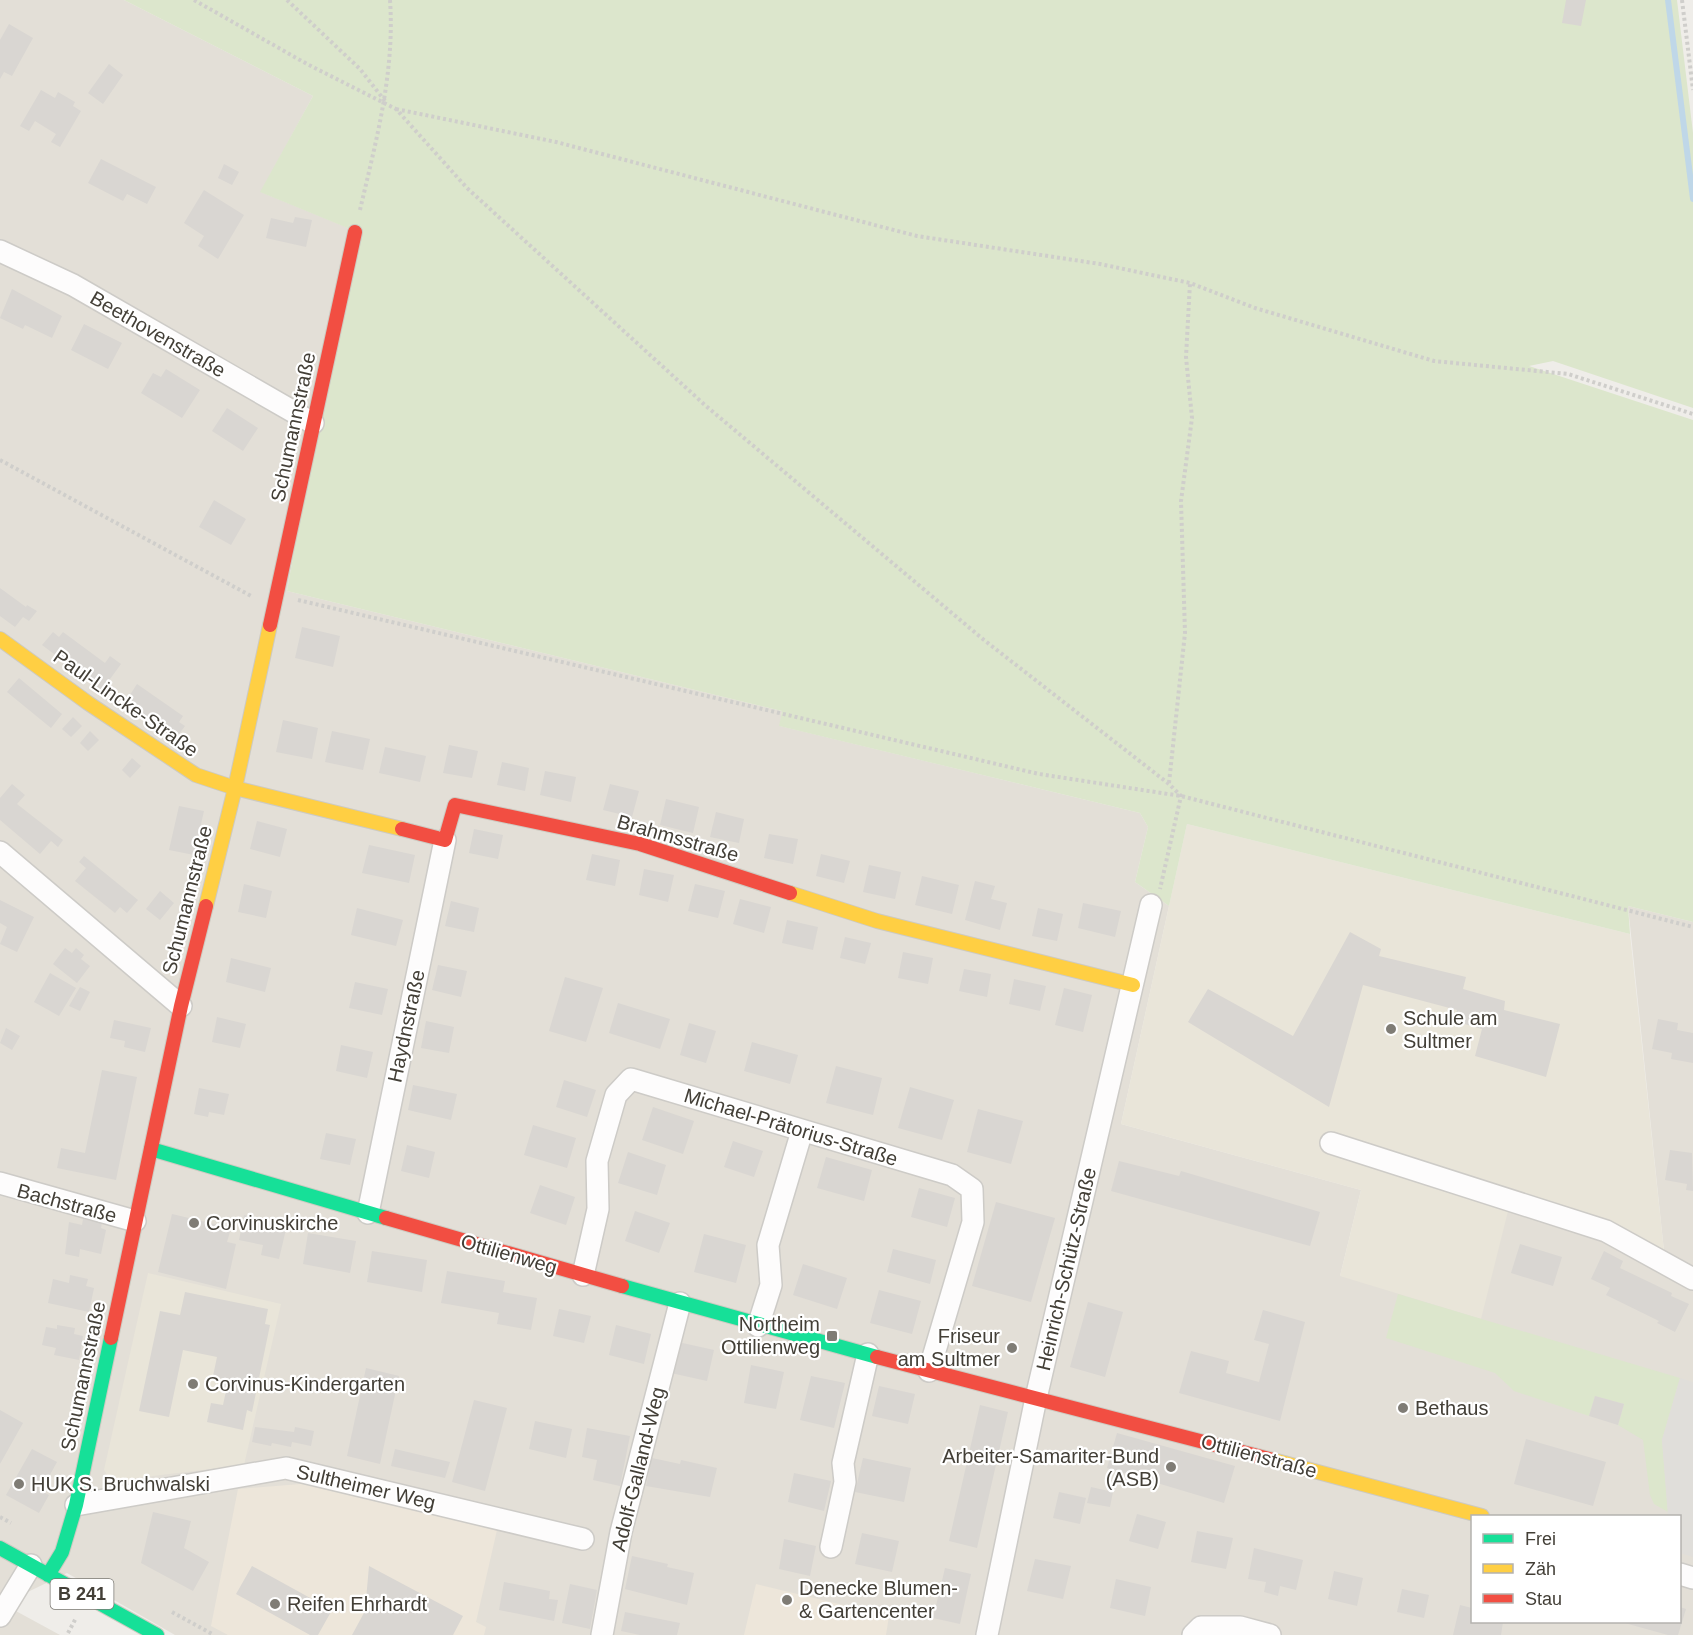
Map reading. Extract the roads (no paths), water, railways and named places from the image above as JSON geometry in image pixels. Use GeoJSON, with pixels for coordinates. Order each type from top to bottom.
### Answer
{"type":"FeatureCollection","features":[{"type":"Feature","properties":{"kind":"street","name":"Schumannstraße"},"geometry":{"type":"LineString","coordinates":[[40,1570],[62,1552],[76,1505],[182,1006],[235,788],[355,232]]}},
{"type":"Feature","properties":{"kind":"street","name":"Beethovenstraße"},"geometry":{"type":"LineString","coordinates":[[0,251],[73,285],[313,423]]}},
{"type":"Feature","properties":{"kind":"street","name":"Paul-Lincke-Straße"},"geometry":{"type":"LineString","coordinates":[[0,639],[88,703],[196,776],[235,788]]}},
{"type":"Feature","properties":{"kind":"street"},"geometry":{"type":"LineString","coordinates":[[235,788],[445,840]]}},
{"type":"Feature","properties":{"kind":"street","name":"Brahmsstraße"},"geometry":{"type":"LineString","coordinates":[[445,840],[455,804],[640,844],[877,921],[1133,985]]}},
{"type":"Feature","properties":{"kind":"street","name":"Haydnstraße"},"geometry":{"type":"LineString","coordinates":[[368,1213],[445,840]]}},
{"type":"Feature","properties":{"kind":"street"},"geometry":{"type":"LineString","coordinates":[[0,852],[182,1006]]}},
{"type":"Feature","properties":{"kind":"street","name":"Heinrich-Schütz-Straße"},"geometry":{"type":"LineString","coordinates":[[987,1635],[1036,1398],[1155,896]]}},
{"type":"Feature","properties":{"kind":"street","name":"Michael-Prätorius-Straße"},"geometry":{"type":"LineString","coordinates":[[583,1275],[598,1209],[597,1161],[616,1095],[631,1079],[952,1175],[972,1189],[973,1222],[929,1371]]}},
{"type":"Feature","properties":{"kind":"street"},"geometry":{"type":"LineString","coordinates":[[758,1326],[771,1285],[768,1245],[802,1131]]}},
{"type":"Feature","properties":{"kind":"street"},"geometry":{"type":"LineString","coordinates":[[1331,1143],[1606,1231],[1693,1279]]}},
{"type":"Feature","properties":{"kind":"street","name":"Ottilienweg"},"geometry":{"type":"LineString","coordinates":[[151,1149],[758,1326],[1036,1398]]}},
{"type":"Feature","properties":{"kind":"street","name":"Bachstraße"},"geometry":{"type":"LineString","coordinates":[[0,1183],[135,1221]]}},
{"type":"Feature","properties":{"kind":"street","name":"Adolf-Galland-Weg"},"geometry":{"type":"LineString","coordinates":[[602,1635],[621,1532],[680,1304]]}},
{"type":"Feature","properties":{"kind":"street"},"geometry":{"type":"LineString","coordinates":[[831,1547],[845,1482],[843,1463],[868,1354]]}},
{"type":"Feature","properties":{"kind":"street","name":"Ottilienstraße"},"geometry":{"type":"LineString","coordinates":[[1036,1398],[1478,1515]]}},
{"type":"Feature","properties":{"kind":"street","name":"Sultheimer Weg"},"geometry":{"type":"LineString","coordinates":[[76,1505],[286,1468],[583,1539]]}},
{"type":"Feature","properties":{"kind":"street","name":"B 241"},"geometry":{"type":"LineString","coordinates":[[0,1548],[158,1635]]}},
{"type":"Feature","properties":{"kind":"street"},"geometry":{"type":"LineString","coordinates":[[0,1616],[40,1570]]}},
{"type":"Feature","properties":{"kind":"street"},"geometry":{"type":"LineString","coordinates":[[1193,1635],[1201,1627],[1240,1627],[1270,1635]]}},
{"type":"Feature","properties":{"kind":"waterway"},"geometry":{"type":"LineString","coordinates":[[1668,0],[1693,199]]}},
{"type":"Feature","properties":{"kind":"place","name":"Schule am Sultmer"},"geometry":{"type":"Point","coordinates":[1391,1029]}},
{"type":"Feature","properties":{"kind":"place","name":"Corvinuskirche"},"geometry":{"type":"Point","coordinates":[194,1223]}},
{"type":"Feature","properties":{"kind":"place","name":"Northeim Ottilienweg"},"geometry":{"type":"Point","coordinates":[832,1336]}},
{"type":"Feature","properties":{"kind":"place","name":"Friseur am Sultmer"},"geometry":{"type":"Point","coordinates":[1012,1348]}},
{"type":"Feature","properties":{"kind":"place","name":"Corvinus-Kindergarten"},"geometry":{"type":"Point","coordinates":[193,1384]}},
{"type":"Feature","properties":{"kind":"place","name":"Bethaus"},"geometry":{"type":"Point","coordinates":[1403,1408]}},
{"type":"Feature","properties":{"kind":"place","name":"Arbeiter-Samariter-Bund (ASB)"},"geometry":{"type":"Point","coordinates":[1171,1467]}},
{"type":"Feature","properties":{"kind":"place","name":"HUK S. Bruchwalski"},"geometry":{"type":"Point","coordinates":[19,1484]}},
{"type":"Feature","properties":{"kind":"place","name":"Denecke Blumen- & Gartencenter"},"geometry":{"type":"Point","coordinates":[787,1600]}},
{"type":"Feature","properties":{"kind":"place","name":"Reifen Ehrhardt"},"geometry":{"type":"Point","coordinates":[275,1604]}}]}
